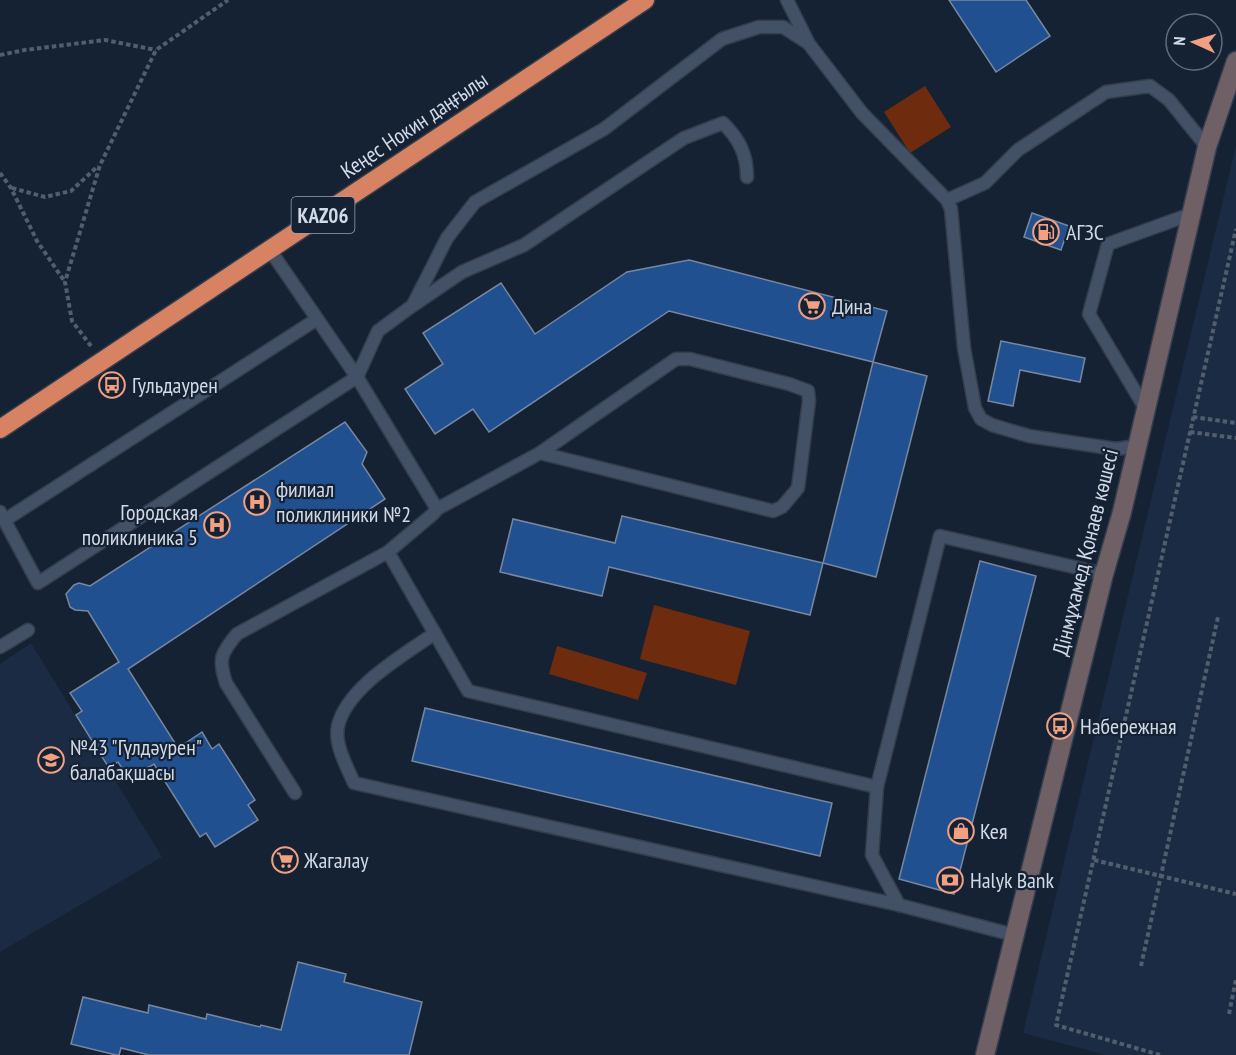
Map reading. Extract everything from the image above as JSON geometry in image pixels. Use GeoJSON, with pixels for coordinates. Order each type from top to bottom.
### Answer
{"type":"FeatureCollection","features":[{"type":"Feature","properties":{"kind":"highway","name":"Кеңес Нокин даңғылы"},"geometry":{"type":"LineString","coordinates":[[0,429],[645,0]]}},
{"type":"Feature","properties":{"kind":"street","name":"Дінмұхамед Қонаев көшесі"},"geometry":{"type":"LineString","coordinates":[[985,1055],[1104,574],[1122,512],[1144,408],[1207,147],[1236,61]]}},
{"type":"Feature","properties":{"kind":"lane"},"geometry":{"type":"LineString","coordinates":[[786,0],[809,44],[862,112],[947,200],[951,209],[964,348],[975,408],[981,419],[1029,436],[1116,449],[1136,446]]}},
{"type":"Feature","properties":{"kind":"lane"},"geometry":{"type":"LineString","coordinates":[[412,306],[447,238],[475,202],[604,129],[722,39],[759,27],[783,27],[809,44]]}},
{"type":"Feature","properties":{"kind":"lane"},"geometry":{"type":"LineString","coordinates":[[947,200],[985,183],[1018,150],[1106,92],[1150,86],[1169,100],[1207,147]]}},
{"type":"Feature","properties":{"kind":"lane"},"geometry":{"type":"LineString","coordinates":[[317,319],[2,516],[38,583],[357,377],[378,331],[412,306],[462,272],[524,245],[684,138],[723,123],[734,133],[747,160],[747,177]]}},
{"type":"Feature","properties":{"kind":"lane"},"geometry":{"type":"LineString","coordinates":[[1144,408],[1089,314],[1108,244],[1191,214]]}},
{"type":"Feature","properties":{"kind":"lane"},"geometry":{"type":"LineString","coordinates":[[270,250],[357,377],[437,509]]}},
{"type":"Feature","properties":{"kind":"lane"},"geometry":{"type":"LineString","coordinates":[[295,793],[226,683],[220,665],[224,650],[237,634],[388,552],[437,509],[540,453],[676,358],[712,364],[808,391],[809,401],[798,489],[782,507],[773,512],[540,453]]}},
{"type":"Feature","properties":{"kind":"lane"},"geometry":{"type":"LineString","coordinates":[[899,905],[872,855],[877,787],[940,536],[1104,574]]}},
{"type":"Feature","properties":{"kind":"lane"},"geometry":{"type":"LineString","coordinates":[[388,552],[468,691],[877,787]]}},
{"type":"Feature","properties":{"kind":"lane"},"geometry":{"type":"LineString","coordinates":[[0,647],[28,630]]}},
{"type":"Feature","properties":{"kind":"lane"},"geometry":{"type":"LineString","coordinates":[[435,633],[378,673],[352,698],[338,726],[340,754],[354,783],[899,905],[1014,935]]}},
{"type":"Feature","properties":{"kind":"path"},"geometry":{"type":"LineString","coordinates":[[65,282],[100,165],[156,50],[228,0]]}},
{"type":"Feature","properties":{"kind":"path"},"geometry":{"type":"LineString","coordinates":[[0,55],[105,40],[156,50]]}},
{"type":"Feature","properties":{"kind":"path"},"geometry":{"type":"LineString","coordinates":[[11,188],[45,197],[71,191],[100,165]]}},
{"type":"Feature","properties":{"kind":"path"},"geometry":{"type":"LineString","coordinates":[[0,173],[11,188],[37,241],[65,282],[72,321],[102,361]]}},
{"type":"Feature","properties":{"kind":"path"},"geometry":{"type":"LineString","coordinates":[[1160,1055],[1056,1025],[1236,229]]}},
{"type":"Feature","properties":{"kind":"path"},"geometry":{"type":"LineString","coordinates":[[1193,417],[1236,423]]}},
{"type":"Feature","properties":{"kind":"path"},"geometry":{"type":"LineString","coordinates":[[1190,432],[1236,438]]}},
{"type":"Feature","properties":{"kind":"path"},"geometry":{"type":"LineString","coordinates":[[1141,966],[1218,617]]}},
{"type":"Feature","properties":{"kind":"path"},"geometry":{"type":"LineString","coordinates":[[1093,860],[1236,894]]}},
{"type":"Feature","properties":{"kind":"path"},"geometry":{"type":"LineString","coordinates":[[1229,1014],[1236,979]]}},
{"type":"Feature","properties":{"kind":"shaded area"},"geometry":{"type":"Polygon","coordinates":[[[925,86],[951,127],[910,153],[884,112],[925,86]]]}},
{"type":"Feature","properties":{"kind":"shaded area"},"geometry":{"type":"Polygon","coordinates":[[[1236,146],[1236,1055],[1105,1055],[1023,1033],[1236,146]]]}},
{"type":"Feature","properties":{"kind":"shaded area"},"geometry":{"type":"Polygon","coordinates":[[[654,605],[750,631],[736,685],[640,659],[654,605]]]}},
{"type":"Feature","properties":{"kind":"shaded area","name":"№43 \"Гүлдәурен\" балабақшасы"},"geometry":{"type":"Polygon","coordinates":[[[31,643],[162,857],[0,952],[0,664],[31,643]]]}},
{"type":"Feature","properties":{"kind":"shaded area"},"geometry":{"type":"Polygon","coordinates":[[[557,646],[647,673],[638,700],[549,674],[557,646]]]}},
{"type":"Feature","properties":{"kind":"building"},"geometry":{"type":"Polygon","coordinates":[[[949,0],[1026,0],[1050,36],[996,72],[949,0]]]}},
{"type":"Feature","properties":{"kind":"building","name":"АГЗС"},"geometry":{"type":"Polygon","coordinates":[[[1032,213],[1069,226],[1061,250],[1024,237],[1032,213]]]}},
{"type":"Feature","properties":{"kind":"building"},"geometry":{"type":"Polygon","coordinates":[[[689,260],[887,311],[873,362],[669,311],[489,432],[473,409],[435,434],[405,389],[443,364],[423,333],[501,283],[535,334],[627,272],[689,260]]]}},
{"type":"Feature","properties":{"kind":"building"},"geometry":{"type":"Polygon","coordinates":[[[1001,341],[1085,358],[1080,382],[1020,370],[1013,406],[988,401],[1001,341]]]}},
{"type":"Feature","properties":{"kind":"building"},"geometry":{"type":"Polygon","coordinates":[[[873,362],[927,376],[876,577],[823,563],[873,362]]]}},
{"type":"Feature","properties":{"kind":"building"},"geometry":{"type":"Polygon","coordinates":[[[345,422],[367,452],[362,464],[385,499],[128,669],[178,748],[202,732],[212,749],[219,744],[255,800],[248,805],[258,820],[215,847],[206,833],[200,837],[154,764],[129,779],[118,762],[109,768],[76,715],[82,711],[70,693],[119,662],[88,611],[75,610],[70,607],[66,594],[79,583],[90,586],[345,422]]]}},
{"type":"Feature","properties":{"kind":"building"},"geometry":{"type":"Polygon","coordinates":[[[622,516],[823,563],[810,615],[609,567],[602,596],[500,572],[513,519],[615,543],[622,516]]]}},
{"type":"Feature","properties":{"kind":"building"},"geometry":{"type":"Polygon","coordinates":[[[980,561],[1036,576],[954,894],[899,879],[980,561]]]}},
{"type":"Feature","properties":{"kind":"building"},"geometry":{"type":"Polygon","coordinates":[[[425,708],[832,803],[820,856],[412,761],[425,708]]]}},
{"type":"Feature","properties":{"kind":"building"},"geometry":{"type":"Polygon","coordinates":[[[298,962],[346,974],[344,982],[422,1002],[409,1055],[149,1055],[121,1048],[119,1055],[116,1055],[71,1044],[83,997],[148,1013],[149,1005],[206,1019],[207,1014],[281,1030],[298,962]]]}},
{"type":"Feature","properties":{"kind":"place","name":"АГЗС"},"geometry":{"type":"Point","coordinates":[1046,232]}},
{"type":"Feature","properties":{"kind":"place","name":"Дина"},"geometry":{"type":"Point","coordinates":[812,306]}},
{"type":"Feature","properties":{"kind":"place","name":"Гульдаурен"},"geometry":{"type":"Point","coordinates":[112,385]}},
{"type":"Feature","properties":{"kind":"place","name":"филиал поликлиники №2"},"geometry":{"type":"Point","coordinates":[257,502]}},
{"type":"Feature","properties":{"kind":"place","name":"Городская поликлиника 5"},"geometry":{"type":"Point","coordinates":[217,525]}},
{"type":"Feature","properties":{"kind":"place","name":"Набережная"},"geometry":{"type":"Point","coordinates":[1060,726]}},
{"type":"Feature","properties":{"kind":"place","name":"№43 \"Гүлдәурен\" балабақшасы"},"geometry":{"type":"Point","coordinates":[51,760]}},
{"type":"Feature","properties":{"kind":"place","name":"Кея"},"geometry":{"type":"Point","coordinates":[961,831]}},
{"type":"Feature","properties":{"kind":"place","name":"Жагалау"},"geometry":{"type":"Point","coordinates":[285,860]}},
{"type":"Feature","properties":{"kind":"place","name":"Halyk Bank"},"geometry":{"type":"Point","coordinates":[950,880]}}]}
